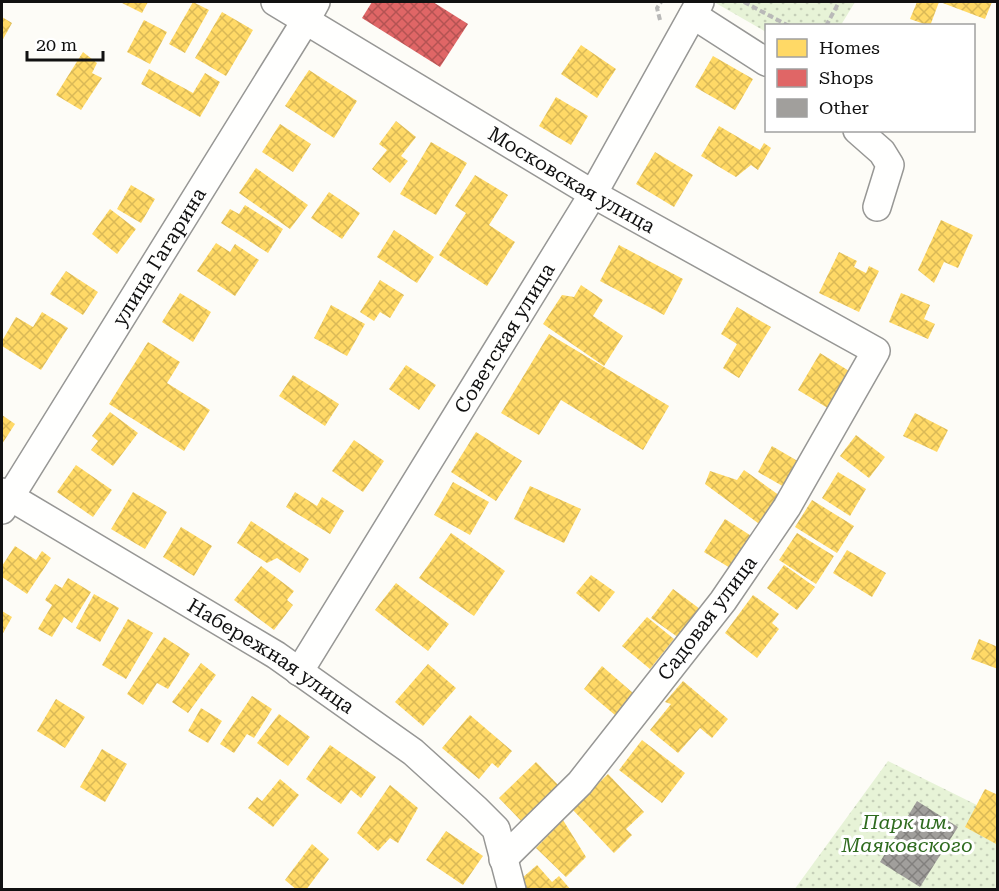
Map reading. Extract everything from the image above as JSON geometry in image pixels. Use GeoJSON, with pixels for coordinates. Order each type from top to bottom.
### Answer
{"type":"FeatureCollection","features":[{"type":"Feature","properties":{"kind":"street","name":"Московская улица"},"geometry":{"type":"LineString","coordinates":[[275,2],[311,11],[593,194],[876,351]]}},
{"type":"Feature","properties":{"kind":"street"},"geometry":{"type":"LineString","coordinates":[[697,8],[765,61]]}},
{"type":"Feature","properties":{"kind":"street","name":"Советская улица"},"geometry":{"type":"LineString","coordinates":[[299,672],[593,194],[697,8]]}},
{"type":"Feature","properties":{"kind":"street","name":"улица Гагарина"},"geometry":{"type":"LineString","coordinates":[[4,500],[311,11]]}},
{"type":"Feature","properties":{"kind":"street"},"geometry":{"type":"LineString","coordinates":[[859,132],[882,152],[890,165],[878,207]]}},
{"type":"Feature","properties":{"kind":"street","name":"Садовая улица"},"geometry":{"type":"LineString","coordinates":[[503,859],[580,783],[723,601],[787,507],[876,351]]}},
{"type":"Feature","properties":{"kind":"street","name":"Набережная улица"},"geometry":{"type":"LineString","coordinates":[[4,500],[276,656],[413,753],[496,830],[512,890]]}},
{"type":"Feature","properties":{"kind":"path"},"geometry":{"type":"LineString","coordinates":[[744,2],[785,24]]}},
{"type":"Feature","properties":{"kind":"path"},"geometry":{"type":"LineString","coordinates":[[827,24],[839,2]]}},
{"type":"Feature","properties":{"kind":"green space"},"geometry":{"type":"Polygon","coordinates":[[[714,2],[855,2],[842,24],[765,24],[765,31],[714,2]]]}},
{"type":"Feature","properties":{"kind":"green space","name":"Парк им. Маяковского"},"geometry":{"type":"Polygon","coordinates":[[[888,761],[997,815],[997,889],[794,890],[888,761]]]}},
{"type":"Feature","properties":{"kind":"building: Homes"},"geometry":{"type":"Polygon","coordinates":[[[120,2],[148,2],[142,13],[120,2]]]}},
{"type":"Feature","properties":{"kind":"building: Homes"},"geometry":{"type":"Polygon","coordinates":[[[193,2],[209,10],[185,53],[169,44],[193,2]]]}},
{"type":"Feature","properties":{"kind":"building: Homes"},"geometry":{"type":"Polygon","coordinates":[[[917,2],[939,2],[931,24],[910,19],[917,2]]]}},
{"type":"Feature","properties":{"kind":"building: Homes"},"geometry":{"type":"Polygon","coordinates":[[[940,2],[992,2],[985,19],[940,2]]]}},
{"type":"Feature","properties":{"kind":"building: Homes"},"geometry":{"type":"Polygon","coordinates":[[[222,12],[253,30],[226,76],[195,58],[222,12]]]}},
{"type":"Feature","properties":{"kind":"building: Homes"},"geometry":{"type":"Polygon","coordinates":[[[2,17],[12,23],[2,41],[2,17]]]}},
{"type":"Feature","properties":{"kind":"building: Homes"},"geometry":{"type":"Polygon","coordinates":[[[144,20],[167,32],[150,64],[127,52],[144,20]]]}},
{"type":"Feature","properties":{"kind":"building: Homes"},"geometry":{"type":"Polygon","coordinates":[[[581,45],[616,69],[597,98],[561,74],[581,45]]]}},
{"type":"Feature","properties":{"kind":"building: Homes"},"geometry":{"type":"Polygon","coordinates":[[[83,52],[97,63],[92,73],[102,78],[81,110],[56,95],[83,52]]]}},
{"type":"Feature","properties":{"kind":"building: Homes"},"geometry":{"type":"Polygon","coordinates":[[[713,56],[753,79],[735,110],[695,87],[713,56]]]}},
{"type":"Feature","properties":{"kind":"building: Homes"},"geometry":{"type":"Polygon","coordinates":[[[149,69],[193,93],[205,73],[220,82],[200,117],[141,84],[149,69]]]}},
{"type":"Feature","properties":{"kind":"building: Homes"},"geometry":{"type":"Polygon","coordinates":[[[309,70],[357,101],[334,138],[285,106],[309,70]]]}},
{"type":"Feature","properties":{"kind":"building: Homes"},"geometry":{"type":"Polygon","coordinates":[[[556,97],[588,116],[571,145],[539,126],[556,97]]]}},
{"type":"Feature","properties":{"kind":"building: Homes"},"geometry":{"type":"Polygon","coordinates":[[[396,121],[416,137],[401,156],[408,161],[390,183],[372,169],[387,150],[379,144],[396,121]]]}},
{"type":"Feature","properties":{"kind":"building: Homes"},"geometry":{"type":"Polygon","coordinates":[[[280,124],[311,144],[293,172],[262,152],[280,124]]]}},
{"type":"Feature","properties":{"kind":"building: Homes"},"geometry":{"type":"Polygon","coordinates":[[[719,126],[760,150],[764,143],[771,148],[758,170],[751,165],[736,177],[701,156],[719,126]]]}},
{"type":"Feature","properties":{"kind":"building: Homes"},"geometry":{"type":"Polygon","coordinates":[[[431,142],[467,163],[436,215],[400,194],[431,142]]]}},
{"type":"Feature","properties":{"kind":"building: Homes"},"geometry":{"type":"Polygon","coordinates":[[[655,152],[693,175],[674,207],[636,184],[655,152]]]}},
{"type":"Feature","properties":{"kind":"building: Homes"},"geometry":{"type":"Polygon","coordinates":[[[256,168],[308,205],[290,229],[239,193],[256,168]]]}},
{"type":"Feature","properties":{"kind":"building: Homes"},"geometry":{"type":"Polygon","coordinates":[[[475,175],[508,195],[489,225],[515,242],[487,286],[439,255],[466,213],[455,206],[475,175]]]}},
{"type":"Feature","properties":{"kind":"building: Homes"},"geometry":{"type":"Polygon","coordinates":[[[131,185],[155,199],[141,223],[117,209],[131,185]]]}},
{"type":"Feature","properties":{"kind":"building: Homes"},"geometry":{"type":"Polygon","coordinates":[[[329,192],[360,213],[342,239],[311,218],[329,192]]]}},
{"type":"Feature","properties":{"kind":"building: Homes"},"geometry":{"type":"Polygon","coordinates":[[[245,205],[283,229],[268,253],[221,223],[230,209],[239,214],[245,205]]]}},
{"type":"Feature","properties":{"kind":"building: Homes"},"geometry":{"type":"Polygon","coordinates":[[[110,209],[136,229],[117,254],[92,234],[110,209]]]}},
{"type":"Feature","properties":{"kind":"building: Homes"},"geometry":{"type":"Polygon","coordinates":[[[941,220],[973,235],[958,268],[944,262],[934,283],[918,270],[941,220]]]}},
{"type":"Feature","properties":{"kind":"building: Homes"},"geometry":{"type":"Polygon","coordinates":[[[394,230],[434,257],[417,283],[377,257],[394,230]]]}},
{"type":"Feature","properties":{"kind":"building: Homes"},"geometry":{"type":"Polygon","coordinates":[[[216,243],[230,252],[235,244],[259,260],[235,296],[197,271],[216,243]]]}},
{"type":"Feature","properties":{"kind":"building: Homes"},"geometry":{"type":"Polygon","coordinates":[[[619,245],[683,279],[664,315],[600,281],[619,245]]]}},
{"type":"Feature","properties":{"kind":"building: Homes"},"geometry":{"type":"Polygon","coordinates":[[[839,252],[857,261],[854,267],[866,273],[869,266],[879,271],[859,312],[819,293],[839,252]]]}},
{"type":"Feature","properties":{"kind":"building: Homes"},"geometry":{"type":"Polygon","coordinates":[[[66,271],[98,292],[83,315],[50,294],[66,271]]]}},
{"type":"Feature","properties":{"kind":"building: Homes"},"geometry":{"type":"Polygon","coordinates":[[[380,280],[404,295],[390,318],[380,312],[374,321],[360,312],[380,280]]]}},
{"type":"Feature","properties":{"kind":"building: Homes"},"geometry":{"type":"Polygon","coordinates":[[[581,285],[603,300],[593,316],[623,336],[604,366],[543,324],[562,295],[574,297],[581,285]]]}},
{"type":"Feature","properties":{"kind":"building: Homes"},"geometry":{"type":"Polygon","coordinates":[[[180,293],[211,312],[193,342],[162,322],[180,293]]]}},
{"type":"Feature","properties":{"kind":"building: Homes"},"geometry":{"type":"Polygon","coordinates":[[[901,293],[930,305],[924,319],[935,324],[928,339],[889,322],[901,293]]]}},
{"type":"Feature","properties":{"kind":"building: Homes"},"geometry":{"type":"Polygon","coordinates":[[[331,305],[365,324],[347,356],[314,338],[331,305]]]}},
{"type":"Feature","properties":{"kind":"building: Homes"},"geometry":{"type":"Polygon","coordinates":[[[737,307],[771,327],[739,378],[723,368],[737,344],[721,334],[737,307]]]}},
{"type":"Feature","properties":{"kind":"building: Homes"},"geometry":{"type":"Polygon","coordinates":[[[42,312],[68,328],[41,370],[2,346],[2,341],[16,317],[33,327],[42,312]]]}},
{"type":"Feature","properties":{"kind":"building: Homes"},"geometry":{"type":"Polygon","coordinates":[[[549,334],[669,406],[643,450],[561,400],[539,435],[501,413],[549,334]]]}},
{"type":"Feature","properties":{"kind":"building: Homes"},"geometry":{"type":"Polygon","coordinates":[[[148,342],[180,362],[167,383],[210,410],[184,451],[109,404],[148,342]]]}},
{"type":"Feature","properties":{"kind":"building: Homes"},"geometry":{"type":"Polygon","coordinates":[[[820,353],[854,374],[831,410],[798,390],[820,353]]]}},
{"type":"Feature","properties":{"kind":"building: Homes"},"geometry":{"type":"Polygon","coordinates":[[[406,365],[436,385],[419,410],[389,389],[406,365]]]}},
{"type":"Feature","properties":{"kind":"building: Homes"},"geometry":{"type":"Polygon","coordinates":[[[293,375],[339,404],[325,426],[279,396],[293,375]]]}},
{"type":"Feature","properties":{"kind":"building: Homes"},"geometry":{"type":"Polygon","coordinates":[[[110,412],[138,433],[113,466],[91,450],[98,441],[92,436],[110,412]]]}},
{"type":"Feature","properties":{"kind":"building: Homes"},"geometry":{"type":"Polygon","coordinates":[[[915,413],[948,430],[937,452],[903,436],[915,413]]]}},
{"type":"Feature","properties":{"kind":"building: Homes"},"geometry":{"type":"Polygon","coordinates":[[[2,415],[15,424],[2,444],[2,415]]]}},
{"type":"Feature","properties":{"kind":"building: Homes"},"geometry":{"type":"Polygon","coordinates":[[[476,432],[522,461],[496,501],[451,472],[476,432]]]}},
{"type":"Feature","properties":{"kind":"building: Homes"},"geometry":{"type":"Polygon","coordinates":[[[856,435],[885,457],[869,478],[840,456],[856,435]]]}},
{"type":"Feature","properties":{"kind":"building: Homes"},"geometry":{"type":"Polygon","coordinates":[[[354,440],[384,461],[363,492],[332,471],[354,440]]]}},
{"type":"Feature","properties":{"kind":"building: Homes"},"geometry":{"type":"Polygon","coordinates":[[[772,446],[801,463],[786,488],[758,472],[772,446]]]}},
{"type":"Feature","properties":{"kind":"building: Homes"},"geometry":{"type":"Polygon","coordinates":[[[76,465],[112,490],[93,517],[57,492],[76,465]]]}},
{"type":"Feature","properties":{"kind":"building: Homes"},"geometry":{"type":"Polygon","coordinates":[[[744,470],[783,498],[762,526],[705,484],[710,471],[737,480],[744,470]]]}},
{"type":"Feature","properties":{"kind":"building: Homes"},"geometry":{"type":"Polygon","coordinates":[[[838,472],[866,489],[850,516],[822,498],[838,472]]]}},
{"type":"Feature","properties":{"kind":"building: Homes"},"geometry":{"type":"Polygon","coordinates":[[[453,482],[489,502],[470,535],[434,515],[453,482]]]}},
{"type":"Feature","properties":{"kind":"building: Homes"},"geometry":{"type":"Polygon","coordinates":[[[530,486],[581,509],[564,543],[514,519],[530,486]]]}},
{"type":"Feature","properties":{"kind":"building: Homes"},"geometry":{"type":"Polygon","coordinates":[[[133,492],[167,512],[145,549],[111,529],[133,492]]]}},
{"type":"Feature","properties":{"kind":"building: Homes"},"geometry":{"type":"Polygon","coordinates":[[[295,492],[317,506],[322,497],[344,511],[330,534],[286,507],[295,492]]]}},
{"type":"Feature","properties":{"kind":"building: Homes"},"geometry":{"type":"Polygon","coordinates":[[[812,500],[854,526],[837,553],[795,527],[812,500]]]}},
{"type":"Feature","properties":{"kind":"building: Homes"},"geometry":{"type":"Polygon","coordinates":[[[725,519],[756,539],[735,571],[704,552],[725,519]]]}},
{"type":"Feature","properties":{"kind":"building: Homes"},"geometry":{"type":"Polygon","coordinates":[[[251,521],[309,559],[300,573],[277,558],[267,563],[237,543],[251,521]]]}},
{"type":"Feature","properties":{"kind":"building: Homes"},"geometry":{"type":"Polygon","coordinates":[[[181,527],[212,546],[194,576],[163,557],[181,527]]]}},
{"type":"Feature","properties":{"kind":"building: Homes"},"geometry":{"type":"Polygon","coordinates":[[[451,533],[505,571],[474,616],[419,578],[451,533]]]}},
{"type":"Feature","properties":{"kind":"building: Homes"},"geometry":{"type":"Polygon","coordinates":[[[797,533],[834,556],[816,584],[779,560],[797,533]]]}},
{"type":"Feature","properties":{"kind":"building: Homes"},"geometry":{"type":"Polygon","coordinates":[[[15,546],[36,560],[42,551],[51,558],[27,594],[2,577],[2,566],[15,546]]]}},
{"type":"Feature","properties":{"kind":"building: Homes"},"geometry":{"type":"Polygon","coordinates":[[[847,550],[886,573],[872,597],[833,573],[847,550]]]}},
{"type":"Feature","properties":{"kind":"building: Homes"},"geometry":{"type":"Polygon","coordinates":[[[784,565],[815,587],[797,610],[767,588],[784,565]]]}},
{"type":"Feature","properties":{"kind":"building: Homes"},"geometry":{"type":"Polygon","coordinates":[[[261,566],[294,591],[287,600],[293,605],[274,630],[234,600],[261,566]]]}},
{"type":"Feature","properties":{"kind":"building: Homes"},"geometry":{"type":"Polygon","coordinates":[[[591,575],[615,592],[599,612],[576,593],[591,575]]]}},
{"type":"Feature","properties":{"kind":"building: Homes"},"geometry":{"type":"Polygon","coordinates":[[[68,578],[91,592],[72,623],[64,617],[52,637],[38,629],[52,605],[45,600],[55,584],[62,588],[68,578]]]}},
{"type":"Feature","properties":{"kind":"building: Homes"},"geometry":{"type":"Polygon","coordinates":[[[396,583],[449,624],[428,651],[375,610],[396,583]]]}},
{"type":"Feature","properties":{"kind":"building: Homes"},"geometry":{"type":"Polygon","coordinates":[[[673,589],[700,609],[679,638],[651,618],[673,589]]]}},
{"type":"Feature","properties":{"kind":"building: Homes"},"geometry":{"type":"Polygon","coordinates":[[[94,594],[119,608],[100,642],[76,628],[94,594]]]}},
{"type":"Feature","properties":{"kind":"building: Homes"},"geometry":{"type":"Polygon","coordinates":[[[753,595],[779,614],[772,623],[779,629],[757,658],[725,633],[753,595]]]}},
{"type":"Feature","properties":{"kind":"building: Homes"},"geometry":{"type":"Polygon","coordinates":[[[2,611],[12,617],[2,635],[2,611]]]}},
{"type":"Feature","properties":{"kind":"building: Homes"},"geometry":{"type":"Polygon","coordinates":[[[647,617],[674,639],[650,669],[622,646],[647,617]]]}},
{"type":"Feature","properties":{"kind":"building: Homes"},"geometry":{"type":"Polygon","coordinates":[[[128,619],[153,633],[126,679],[102,665],[128,619]]]}},
{"type":"Feature","properties":{"kind":"building: Homes"},"geometry":{"type":"Polygon","coordinates":[[[164,637],[190,654],[168,689],[157,683],[143,705],[127,694],[164,637]]]}},
{"type":"Feature","properties":{"kind":"building: Homes"},"geometry":{"type":"Polygon","coordinates":[[[979,639],[998,647],[998,669],[971,659],[979,639]]]}},
{"type":"Feature","properties":{"kind":"building: Homes"},"geometry":{"type":"Polygon","coordinates":[[[201,663],[216,675],[188,713],[172,702],[201,663]]]}},
{"type":"Feature","properties":{"kind":"building: Homes"},"geometry":{"type":"Polygon","coordinates":[[[428,664],[456,688],[423,726],[395,702],[428,664]]]}},
{"type":"Feature","properties":{"kind":"building: Homes"},"geometry":{"type":"Polygon","coordinates":[[[602,666],[633,693],[615,715],[584,689],[602,666]]]}},
{"type":"Feature","properties":{"kind":"building: Homes"},"geometry":{"type":"Polygon","coordinates":[[[683,681],[728,719],[712,738],[700,728],[678,753],[650,730],[671,704],[665,702],[683,681]]]}},
{"type":"Feature","properties":{"kind":"building: Homes"},"geometry":{"type":"Polygon","coordinates":[[[252,696],[272,709],[254,738],[247,734],[234,753],[220,744],[252,696]]]}},
{"type":"Feature","properties":{"kind":"building: Homes"},"geometry":{"type":"Polygon","coordinates":[[[56,699],[85,717],[65,748],[37,731],[56,699]]]}},
{"type":"Feature","properties":{"kind":"building: Homes"},"geometry":{"type":"Polygon","coordinates":[[[201,708],[222,721],[208,743],[188,731],[201,708]]]}},
{"type":"Feature","properties":{"kind":"building: Homes"},"geometry":{"type":"Polygon","coordinates":[[[279,714],[310,737],[288,766],[257,743],[279,714]]]}},
{"type":"Feature","properties":{"kind":"building: Homes"},"geometry":{"type":"Polygon","coordinates":[[[470,715],[512,751],[498,768],[492,763],[479,779],[442,748],[470,715]]]}},
{"type":"Feature","properties":{"kind":"building: Homes"},"geometry":{"type":"Polygon","coordinates":[[[642,740],[685,773],[662,803],[619,770],[642,740]]]}},
{"type":"Feature","properties":{"kind":"building: Homes"},"geometry":{"type":"Polygon","coordinates":[[[330,745],[376,777],[361,798],[351,790],[341,804],[306,779],[330,745]]]}},
{"type":"Feature","properties":{"kind":"building: Homes"},"geometry":{"type":"Polygon","coordinates":[[[102,749],[127,764],[105,802],[80,787],[102,749]]]}},
{"type":"Feature","properties":{"kind":"building: Homes"},"geometry":{"type":"Polygon","coordinates":[[[536,762],[561,788],[524,824],[499,798],[536,762]]]}},
{"type":"Feature","properties":{"kind":"building: Homes"},"geometry":{"type":"Polygon","coordinates":[[[608,774],[644,812],[626,829],[632,835],[614,853],[572,809],[608,774]]]}},
{"type":"Feature","properties":{"kind":"building: Homes"},"geometry":{"type":"Polygon","coordinates":[[[280,779],[299,795],[273,827],[248,808],[257,797],[262,801],[280,779]]]}},
{"type":"Feature","properties":{"kind":"building: Homes"},"geometry":{"type":"Polygon","coordinates":[[[390,785],[418,808],[398,843],[390,838],[378,851],[357,833],[390,785]]]}},
{"type":"Feature","properties":{"kind":"building: Homes"},"geometry":{"type":"Polygon","coordinates":[[[985,789],[998,795],[998,845],[965,827],[985,789]]]}},
{"type":"Feature","properties":{"kind":"building: Homes"},"geometry":{"type":"Polygon","coordinates":[[[563,820],[586,857],[566,877],[536,848],[563,820]]]}},
{"type":"Feature","properties":{"kind":"building: Homes"},"geometry":{"type":"Polygon","coordinates":[[[446,831],[483,856],[463,885],[426,860],[446,831]]]}},
{"type":"Feature","properties":{"kind":"building: Homes"},"geometry":{"type":"Polygon","coordinates":[[[312,844],[329,859],[306,890],[297,890],[285,880],[312,844]]]}},
{"type":"Feature","properties":{"kind":"building: Homes"},"geometry":{"type":"Polygon","coordinates":[[[537,865],[552,882],[559,876],[571,890],[516,890],[513,886],[537,865]]]}},
{"type":"Feature","properties":{"kind":"building: Shops"},"geometry":{"type":"Polygon","coordinates":[[[372,2],[433,2],[468,24],[440,67],[362,18],[372,2]]]}},
{"type":"Feature","properties":{"kind":"building: Other"},"geometry":{"type":"Polygon","coordinates":[[[917,801],[958,827],[920,887],[880,862],[917,801]]]}}]}
